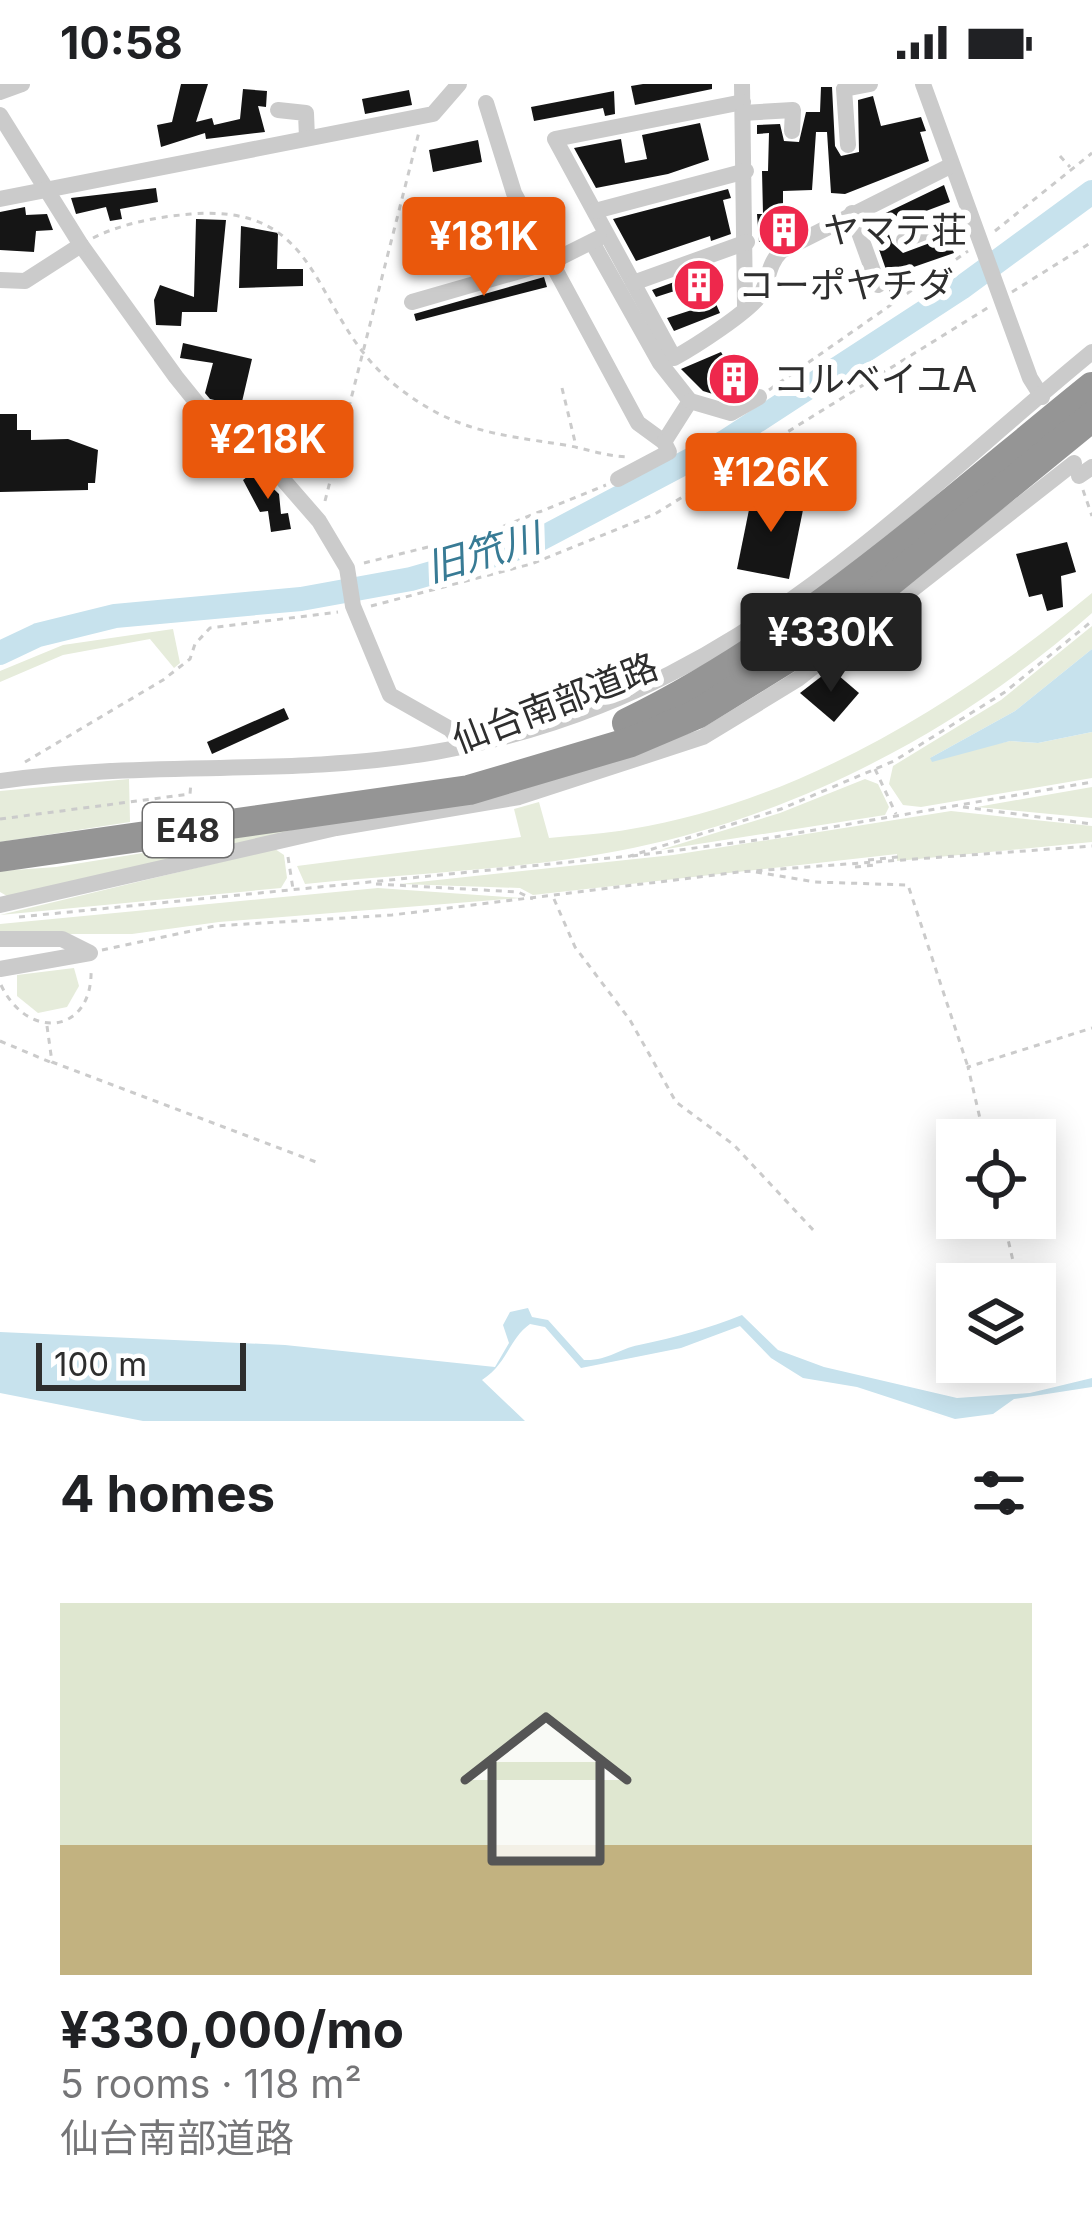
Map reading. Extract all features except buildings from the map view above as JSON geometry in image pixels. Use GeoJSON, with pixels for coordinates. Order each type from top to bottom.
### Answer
{"type":"FeatureCollection","features":[{"type":"Feature","properties":{"kind":"highway","name":"仙台南部道路"},"geometry":{"type":"LineString","coordinates":[[376,803],[547,755],[687,694],[795,624],[1092,387]]}},
{"type":"Feature","properties":{"kind":"highway","name":"仙台南部道路"},"geometry":{"type":"LineString","coordinates":[[0,857],[470,790],[552,769],[697,714],[823,636],[1092,417]]}},
{"type":"Feature","properties":{"kind":"street"},"geometry":{"type":"LineString","coordinates":[[0,92],[22,84]]}},
{"type":"Feature","properties":{"kind":"street"},"geometry":{"type":"LineString","coordinates":[[0,200],[433,114],[459,84]]}},
{"type":"Feature","properties":{"kind":"street"},"geometry":{"type":"LineString","coordinates":[[848,145],[844,89],[870,84]]}},
{"type":"Feature","properties":{"kind":"street"},"geometry":{"type":"LineString","coordinates":[[923,84],[950,166],[1004,294],[1030,378],[1042,397]]}},
{"type":"Feature","properties":{"kind":"street"},"geometry":{"type":"LineString","coordinates":[[743,100],[745,306]]}},
{"type":"Feature","properties":{"kind":"street"},"geometry":{"type":"LineString","coordinates":[[759,397],[731,413],[688,405],[594,240],[595,211],[555,139],[743,100],[793,110],[792,131]]}},
{"type":"Feature","properties":{"kind":"street"},"geometry":{"type":"LineString","coordinates":[[486,103],[514,193],[638,422],[666,440],[669,452],[618,479]]}},
{"type":"Feature","properties":{"kind":"street"},"geometry":{"type":"LineString","coordinates":[[278,110],[306,113],[308,139]]}},
{"type":"Feature","properties":{"kind":"street"},"geometry":{"type":"LineString","coordinates":[[0,115],[81,245],[226,439],[272,467],[320,521],[346,567],[354,608],[390,695],[450,729],[463,745]]}},
{"type":"Feature","properties":{"kind":"street"},"geometry":{"type":"LineString","coordinates":[[594,240],[633,283],[674,358],[707,340],[760,294],[766,267],[782,251],[950,166]]}},
{"type":"Feature","properties":{"kind":"street"},"geometry":{"type":"LineString","coordinates":[[595,211],[746,171]]}},
{"type":"Feature","properties":{"kind":"street"},"geometry":{"type":"LineString","coordinates":[[853,213],[875,259],[878,285]]}},
{"type":"Feature","properties":{"kind":"street"},"geometry":{"type":"LineString","coordinates":[[904,241],[969,215]]}},
{"type":"Feature","properties":{"kind":"street"},"geometry":{"type":"LineString","coordinates":[[412,302],[554,261],[594,240]]}},
{"type":"Feature","properties":{"kind":"street"},"geometry":{"type":"LineString","coordinates":[[633,283],[747,242]]}},
{"type":"Feature","properties":{"kind":"street"},"geometry":{"type":"LineString","coordinates":[[0,280],[25,281],[81,245]]}},
{"type":"Feature","properties":{"kind":"street"},"geometry":{"type":"LineString","coordinates":[[0,782],[326,762],[463,745],[573,718],[727,644],[830,576],[1092,352]]}},
{"type":"Feature","properties":{"kind":"street"},"geometry":{"type":"LineString","coordinates":[[666,440],[688,405]]}},
{"type":"Feature","properties":{"kind":"street"},"geometry":{"type":"LineString","coordinates":[[7,911],[336,827],[520,797],[703,737],[798,679],[1082,469]]}},
{"type":"Feature","properties":{"kind":"street"},"geometry":{"type":"LineString","coordinates":[[0,939],[62,939],[90,953]]}},
{"type":"Feature","properties":{"kind":"street"},"geometry":{"type":"LineString","coordinates":[[0,969],[90,953]]}},
{"type":"Feature","properties":{"kind":"path"},"geometry":{"type":"LineString","coordinates":[[320,521],[423,116]]}},
{"type":"Feature","properties":{"kind":"path"},"geometry":{"type":"LineString","coordinates":[[759,397],[981,246],[1092,153]]}},
{"type":"Feature","properties":{"kind":"path"},"geometry":{"type":"LineString","coordinates":[[1060,156],[1071,169]]}},
{"type":"Feature","properties":{"kind":"path"},"geometry":{"type":"LineString","coordinates":[[81,245],[119,227],[197,213],[278,227],[295,243],[362,355],[442,418],[482,434],[605,456],[637,457]]}},
{"type":"Feature","properties":{"kind":"path"},"geometry":{"type":"LineString","coordinates":[[22,778],[25,761],[36,752],[190,659],[195,644],[210,628],[354,608],[530,565],[656,514],[1092,242]]}},
{"type":"Feature","properties":{"kind":"path"},"geometry":{"type":"LineString","coordinates":[[562,388],[577,448]]}},
{"type":"Feature","properties":{"kind":"path"},"geometry":{"type":"LineString","coordinates":[[1082,469],[1092,517]]}},
{"type":"Feature","properties":{"kind":"path"},"geometry":{"type":"LineString","coordinates":[[346,567],[492,531],[618,479]]}},
{"type":"Feature","properties":{"kind":"path"},"geometry":{"type":"LineString","coordinates":[[630,856],[781,809],[875,769],[1005,692],[1092,621]]}},
{"type":"Feature","properties":{"kind":"path"},"geometry":{"type":"LineString","coordinates":[[0,819],[190,794],[192,768]]}},
{"type":"Feature","properties":{"kind":"path"},"geometry":{"type":"LineString","coordinates":[[875,769],[897,816]]}},
{"type":"Feature","properties":{"kind":"path"},"geometry":{"type":"LineString","coordinates":[[7,911],[293,891],[630,856],[1092,782]]}},
{"type":"Feature","properties":{"kind":"path"},"geometry":{"type":"LineString","coordinates":[[955,806],[1092,824]]}},
{"type":"Feature","properties":{"kind":"path"},"geometry":{"type":"LineString","coordinates":[[285,842],[293,891]]}},
{"type":"Feature","properties":{"kind":"path"},"geometry":{"type":"LineString","coordinates":[[855,867],[1092,846]]}},
{"type":"Feature","properties":{"kind":"path"},"geometry":{"type":"LineString","coordinates":[[0,983],[13,1009],[47,1024],[80,1009],[88,995],[90,953],[215,926],[554,897],[898,857]]}},
{"type":"Feature","properties":{"kind":"path"},"geometry":{"type":"LineString","coordinates":[[860,861],[882,865]]}},
{"type":"Feature","properties":{"kind":"path"},"geometry":{"type":"LineString","coordinates":[[750,871],[814,882],[908,885],[968,1067],[980,1119]]}},
{"type":"Feature","properties":{"kind":"path"},"geometry":{"type":"LineString","coordinates":[[369,883],[414,890],[518,892],[533,899]]}},
{"type":"Feature","properties":{"kind":"path"},"geometry":{"type":"LineString","coordinates":[[554,897],[575,947],[630,1020],[676,1102],[734,1145],[816,1232]]}},
{"type":"Feature","properties":{"kind":"path"},"geometry":{"type":"LineString","coordinates":[[47,1024],[52,1062]]}},
{"type":"Feature","properties":{"kind":"path"},"geometry":{"type":"LineString","coordinates":[[968,1067],[1092,1028]]}},
{"type":"Feature","properties":{"kind":"path"},"geometry":{"type":"LineString","coordinates":[[0,1041],[316,1162]]}},
{"type":"Feature","properties":{"kind":"green space"},"geometry":{"type":"Polygon","coordinates":[[[1092,593],[1092,613],[990,693],[878,761],[758,813],[633,848],[511,866],[305,884],[297,866],[521,837],[514,809],[539,802],[549,838],[631,829],[757,796],[877,741],[934,708],[1092,593]]]}},
{"type":"Feature","properties":{"kind":"green space"},"geometry":{"type":"Polygon","coordinates":[[[1092,626],[1092,649],[1015,711],[930,758],[1010,741],[1038,743],[1092,732],[1092,778],[921,807],[903,805],[889,784],[893,766],[1001,700],[1092,626]]]}},
{"type":"Feature","properties":{"kind":"green space"},"geometry":{"type":"Polygon","coordinates":[[[173,629],[180,663],[174,668],[150,639],[63,655],[0,682],[0,671],[63,645],[173,629]]]}},
{"type":"Feature","properties":{"kind":"green space"},"geometry":{"type":"Polygon","coordinates":[[[129,779],[130,822],[0,842],[0,791],[129,779]]]}},
{"type":"Feature","properties":{"kind":"green space"},"geometry":{"type":"Polygon","coordinates":[[[865,779],[878,784],[889,807],[885,815],[660,850],[780,813],[865,779]]]}},
{"type":"Feature","properties":{"kind":"green space"},"geometry":{"type":"Polygon","coordinates":[[[1092,787],[1092,818],[977,807],[1092,787]]]}},
{"type":"Feature","properties":{"kind":"green space"},"geometry":{"type":"Polygon","coordinates":[[[951,811],[1092,826],[1092,842],[897,861],[897,854],[533,895],[520,888],[400,884],[673,855],[951,811]]]}},
{"type":"Feature","properties":{"kind":"green space"},"geometry":{"type":"Polygon","coordinates":[[[323,824],[7,896],[0,892],[0,871],[56,867],[323,824]]]}},
{"type":"Feature","properties":{"kind":"green space"},"geometry":{"type":"Polygon","coordinates":[[[275,849],[284,855],[287,878],[281,888],[0,915],[275,849]]]}},
{"type":"Feature","properties":{"kind":"green space"},"geometry":{"type":"Polygon","coordinates":[[[378,888],[521,898],[219,922],[132,934],[0,934],[0,924],[378,888]]]}},
{"type":"Feature","properties":{"kind":"green space"},"geometry":{"type":"Polygon","coordinates":[[[74,968],[79,986],[67,1007],[38,1013],[17,996],[17,975],[74,968]]]}},
{"type":"Feature","properties":{"kind":"water"},"geometry":{"type":"Polygon","coordinates":[[[1092,649],[1092,732],[1038,743],[1010,741],[932,762],[930,758],[1015,711],[1092,649]]]}},
{"type":"Feature","properties":{"kind":"water"},"geometry":{"type":"Polygon","coordinates":[[[528,1308],[532,1317],[548,1320],[584,1360],[742,1315],[778,1350],[824,1367],[957,1398],[1030,1393],[1092,1378],[1092,1387],[1014,1399],[993,1414],[955,1419],[857,1387],[803,1378],[771,1358],[740,1326],[681,1348],[581,1368],[545,1327],[530,1324],[497,1366],[482,1380],[525,1421],[143,1421],[0,1393],[0,1332],[285,1345],[495,1367],[509,1343],[503,1325],[510,1312],[528,1308]]]}},
{"type":"Feature","properties":{"kind":"waterway","name":"旧笊川"},"geometry":{"type":"LineString","coordinates":[[0,653],[38,635],[115,616],[301,599],[411,579],[529,545],[726,441],[961,288],[1092,192]]}},
{"type":"Feature","properties":{"kind":"place","name":"ヤマテ荘"},"geometry":{"type":"Point","coordinates":[784,230]}},
{"type":"Feature","properties":{"kind":"place","name":"コーポヤチダ"},"geometry":{"type":"Point","coordinates":[699,285]}},
{"type":"Feature","properties":{"kind":"place","name":"コルベイユA"},"geometry":{"type":"Point","coordinates":[734,379]}}]}
